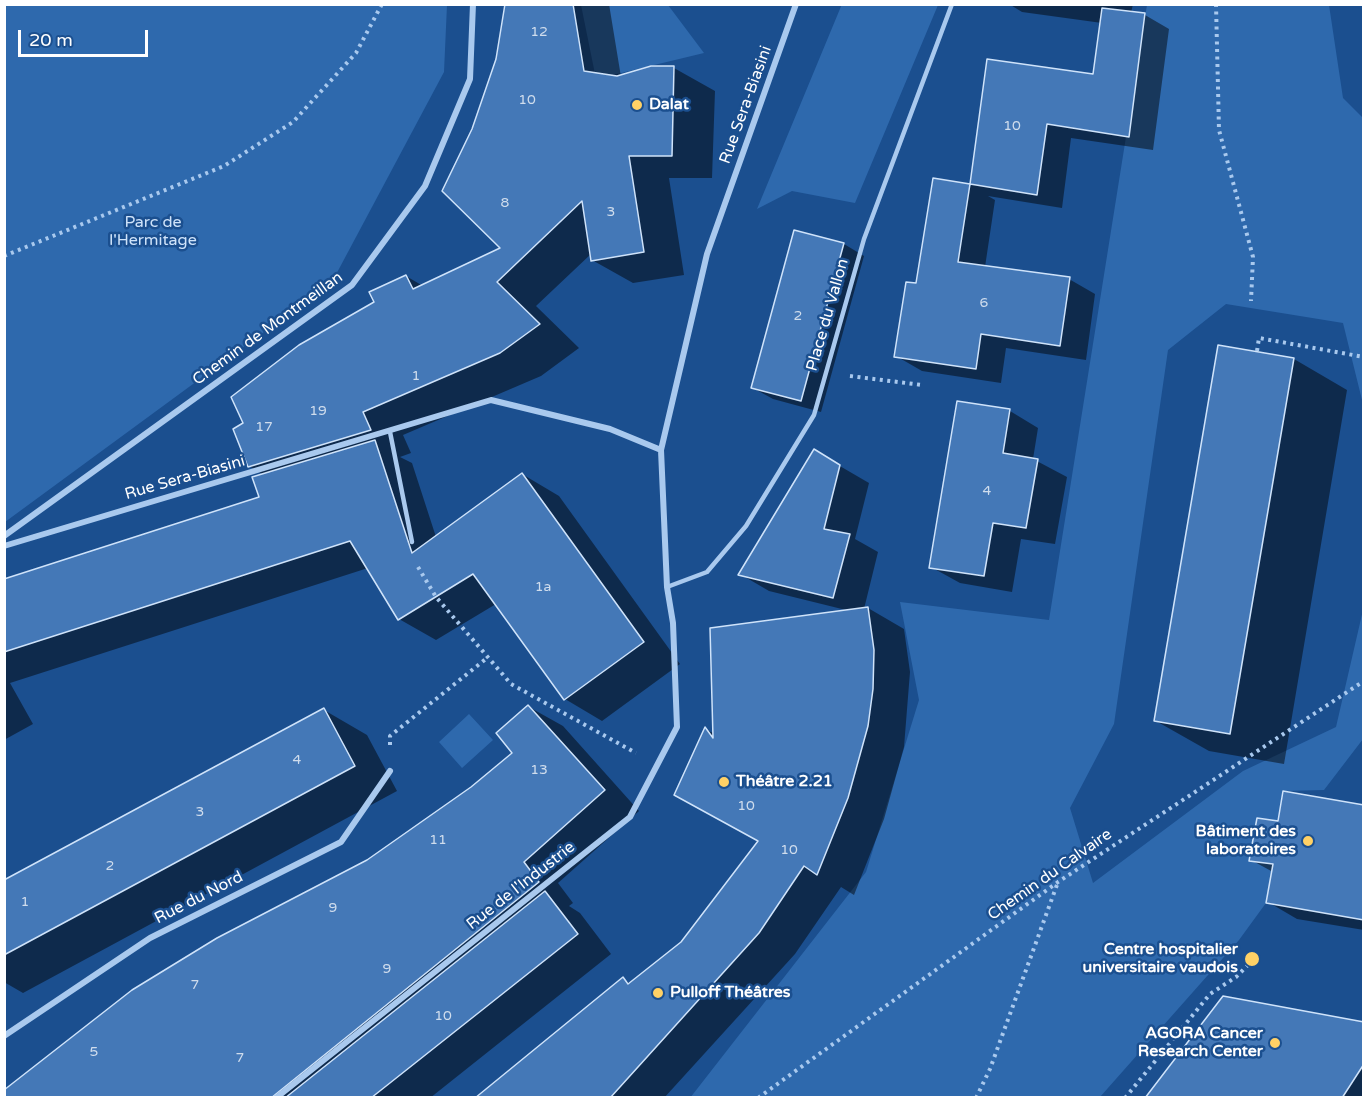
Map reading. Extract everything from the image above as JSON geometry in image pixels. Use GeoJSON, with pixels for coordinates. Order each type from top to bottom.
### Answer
{"type":"FeatureCollection","features":[{"type":"Feature","properties":{"kind":"street","name":"Chemin de Montmeillan"},"geometry":{"type":"LineString","coordinates":[[4,536],[352,285],[425,186],[470,79],[473,4]]}},
{"type":"Feature","properties":{"kind":"street","name":"Rue Sera-Biasini"},"geometry":{"type":"LineString","coordinates":[[661,450],[707,254],[796,4]]}},
{"type":"Feature","properties":{"kind":"street"},"geometry":{"type":"LineString","coordinates":[[390,432],[491,400],[610,429],[661,450],[667,587]]}},
{"type":"Feature","properties":{"kind":"street","name":"Rue Sera-Biasini"},"geometry":{"type":"LineString","coordinates":[[4,546],[390,432]]}},
{"type":"Feature","properties":{"kind":"street","name":"Rue de l'Industrie"},"geometry":{"type":"LineString","coordinates":[[276,1098],[630,817],[677,727],[673,632],[667,587]]}},
{"type":"Feature","properties":{"kind":"street","name":"Rue du Nord"},"geometry":{"type":"LineString","coordinates":[[4,1036],[150,938],[341,842],[390,771]]}},
{"type":"Feature","properties":{"kind":"lane","name":"Place du Vallon"},"geometry":{"type":"LineString","coordinates":[[667,587],[707,572],[746,526],[814,415],[864,239],[952,4]]}},
{"type":"Feature","properties":{"kind":"lane"},"geometry":{"type":"LineString","coordinates":[[390,432],[412,542]]}},
{"type":"Feature","properties":{"kind":"path"},"geometry":{"type":"LineString","coordinates":[[4,255],[224,166],[293,122],[356,53],[382,4]]}},
{"type":"Feature","properties":{"kind":"path"},"geometry":{"type":"LineString","coordinates":[[1216,4],[1219,130],[1254,257],[1251,301]]}},
{"type":"Feature","properties":{"kind":"path"},"geometry":{"type":"LineString","coordinates":[[1257,351],[1260,338],[1364,357]]}},
{"type":"Feature","properties":{"kind":"path"},"geometry":{"type":"LineString","coordinates":[[826,373],[921,385]]}},
{"type":"Feature","properties":{"kind":"path"},"geometry":{"type":"LineString","coordinates":[[412,542],[415,563],[436,597],[512,684],[657,765]]}},
{"type":"Feature","properties":{"kind":"path"},"geometry":{"type":"LineString","coordinates":[[390,771],[390,736],[487,658]]}},
{"type":"Feature","properties":{"kind":"path","name":"Chemin du Calvaire"},"geometry":{"type":"LineString","coordinates":[[758,1098],[1058,882],[1364,681]]}},
{"type":"Feature","properties":{"kind":"path"},"geometry":{"type":"LineString","coordinates":[[976,1098],[990,1069],[1058,882]]}},
{"type":"Feature","properties":{"kind":"path"},"geometry":{"type":"LineString","coordinates":[[1125,1098],[1210,994],[1236,977],[1250,963]]}},
{"type":"Feature","properties":{"kind":"green space","name":"Parc de l'Hermitage"},"geometry":{"type":"Polygon","coordinates":[[[5,4],[447,5],[444,72],[332,282],[5,522],[5,4]]]}},
{"type":"Feature","properties":{"kind":"green space"},"geometry":{"type":"Polygon","coordinates":[[[842,4],[938,5],[855,203],[792,191],[757,209],[842,4]]]}},
{"type":"Feature","properties":{"kind":"green space"},"geometry":{"type":"Polygon","coordinates":[[[581,5],[668,5],[704,53],[596,79],[581,5]]]}},
{"type":"Feature","properties":{"kind":"green space"},"geometry":{"type":"Polygon","coordinates":[[[1147,5],[1329,5],[1343,98],[1363,118],[1363,404],[1343,323],[1226,304],[1168,350],[1114,724],[1070,808],[1093,883],[1243,771],[1336,727],[1363,610],[1363,739],[1324,790],[1283,791],[1278,821],[1250,861],[1273,864],[1266,903],[1239,940],[1100,1097],[690,1098],[866,872],[919,700],[900,602],[1049,620],[1147,5]]]}},
{"type":"Feature","properties":{"kind":"green space"},"geometry":{"type":"Polygon","coordinates":[[[469,714],[493,740],[462,768],[439,742],[469,714]]]}},
{"type":"Feature","properties":{"kind":"building"},"geometry":{"type":"Polygon","coordinates":[[[505,4],[573,4],[584,71],[617,76],[651,66],[674,66],[672,156],[629,156],[644,252],[591,261],[582,201],[497,282],[540,324],[500,353],[363,412],[371,430],[248,467],[233,429],[243,423],[231,397],[299,345],[374,302],[369,292],[406,275],[413,289],[500,248],[442,191],[472,129],[496,59],[505,4]]]}},
{"type":"Feature","properties":{"kind":"building"},"geometry":{"type":"Polygon","coordinates":[[[1102,8],[1145,13],[1129,137],[1047,124],[1037,195],[970,184],[987,59],[1093,74],[1102,8]]]}},
{"type":"Feature","properties":{"kind":"building"},"geometry":{"type":"Polygon","coordinates":[[[933,178],[970,184],[958,262],[1070,277],[1060,346],[981,334],[976,369],[894,357],[906,282],[916,283],[933,178]]]}},
{"type":"Feature","properties":{"kind":"building"},"geometry":{"type":"Polygon","coordinates":[[[794,230],[844,243],[801,401],[751,388],[794,230]]]}},
{"type":"Feature","properties":{"kind":"building"},"geometry":{"type":"Polygon","coordinates":[[[1218,345],[1294,358],[1230,734],[1154,721],[1218,345]]]}},
{"type":"Feature","properties":{"kind":"building"},"geometry":{"type":"Polygon","coordinates":[[[957,401],[1010,409],[1003,453],[1038,459],[1026,528],[993,523],[984,576],[929,568],[957,401]]]}},
{"type":"Feature","properties":{"kind":"building"},"geometry":{"type":"Polygon","coordinates":[[[375,440],[412,553],[522,473],[644,642],[564,700],[473,574],[398,620],[350,541],[4,652],[4,579],[259,497],[252,477],[375,440]]]}},
{"type":"Feature","properties":{"kind":"building"},"geometry":{"type":"Polygon","coordinates":[[[814,449],[840,465],[824,529],[850,534],[833,598],[738,575],[814,449]]]}},
{"type":"Feature","properties":{"kind":"building"},"geometry":{"type":"Polygon","coordinates":[[[868,607],[874,650],[873,689],[868,726],[848,798],[817,875],[804,866],[759,933],[610,1098],[475,1098],[623,977],[628,984],[681,942],[758,841],[674,795],[705,727],[713,738],[710,628],[868,607]]]}},
{"type":"Feature","properties":{"kind":"building"},"geometry":{"type":"Polygon","coordinates":[[[528,705],[605,790],[524,862],[539,882],[271,1098],[4,1098],[4,1090],[132,990],[217,938],[367,860],[471,787],[512,753],[496,733],[528,705]]]}},
{"type":"Feature","properties":{"kind":"building"},"geometry":{"type":"Polygon","coordinates":[[[324,708],[355,766],[4,955],[4,880],[324,708]]]}},
{"type":"Feature","properties":{"kind":"building","name":"Bâtiment des laboratoires"},"geometry":{"type":"Polygon","coordinates":[[[1283,791],[1364,805],[1364,920],[1266,903],[1273,864],[1249,861],[1257,818],[1278,821],[1283,791]]]}},
{"type":"Feature","properties":{"kind":"building"},"geometry":{"type":"Polygon","coordinates":[[[545,891],[578,934],[371,1098],[285,1098],[545,891]]]}},
{"type":"Feature","properties":{"kind":"building","name":"AGORA Cancer Research Center"},"geometry":{"type":"Polygon","coordinates":[[[1223,996],[1364,1022],[1364,1064],[1342,1098],[1145,1098],[1223,996]]]}},
{"type":"Feature","properties":{"kind":"place","name":"Dalat"},"geometry":{"type":"Point","coordinates":[637,105]}},
{"type":"Feature","properties":{"kind":"place","name":"Théâtre 2.21"},"geometry":{"type":"Point","coordinates":[724,782]}},
{"type":"Feature","properties":{"kind":"place","name":"Bâtiment des laboratoires"},"geometry":{"type":"Point","coordinates":[1308,841]}},
{"type":"Feature","properties":{"kind":"place","name":"Centre hospitalier universitaire vaudois"},"geometry":{"type":"Point","coordinates":[1252,959]}},
{"type":"Feature","properties":{"kind":"place","name":"Pulloff Théâtres"},"geometry":{"type":"Point","coordinates":[658,993]}},
{"type":"Feature","properties":{"kind":"place","name":"AGORA Cancer Research Center"},"geometry":{"type":"Point","coordinates":[1275,1043]}}]}
